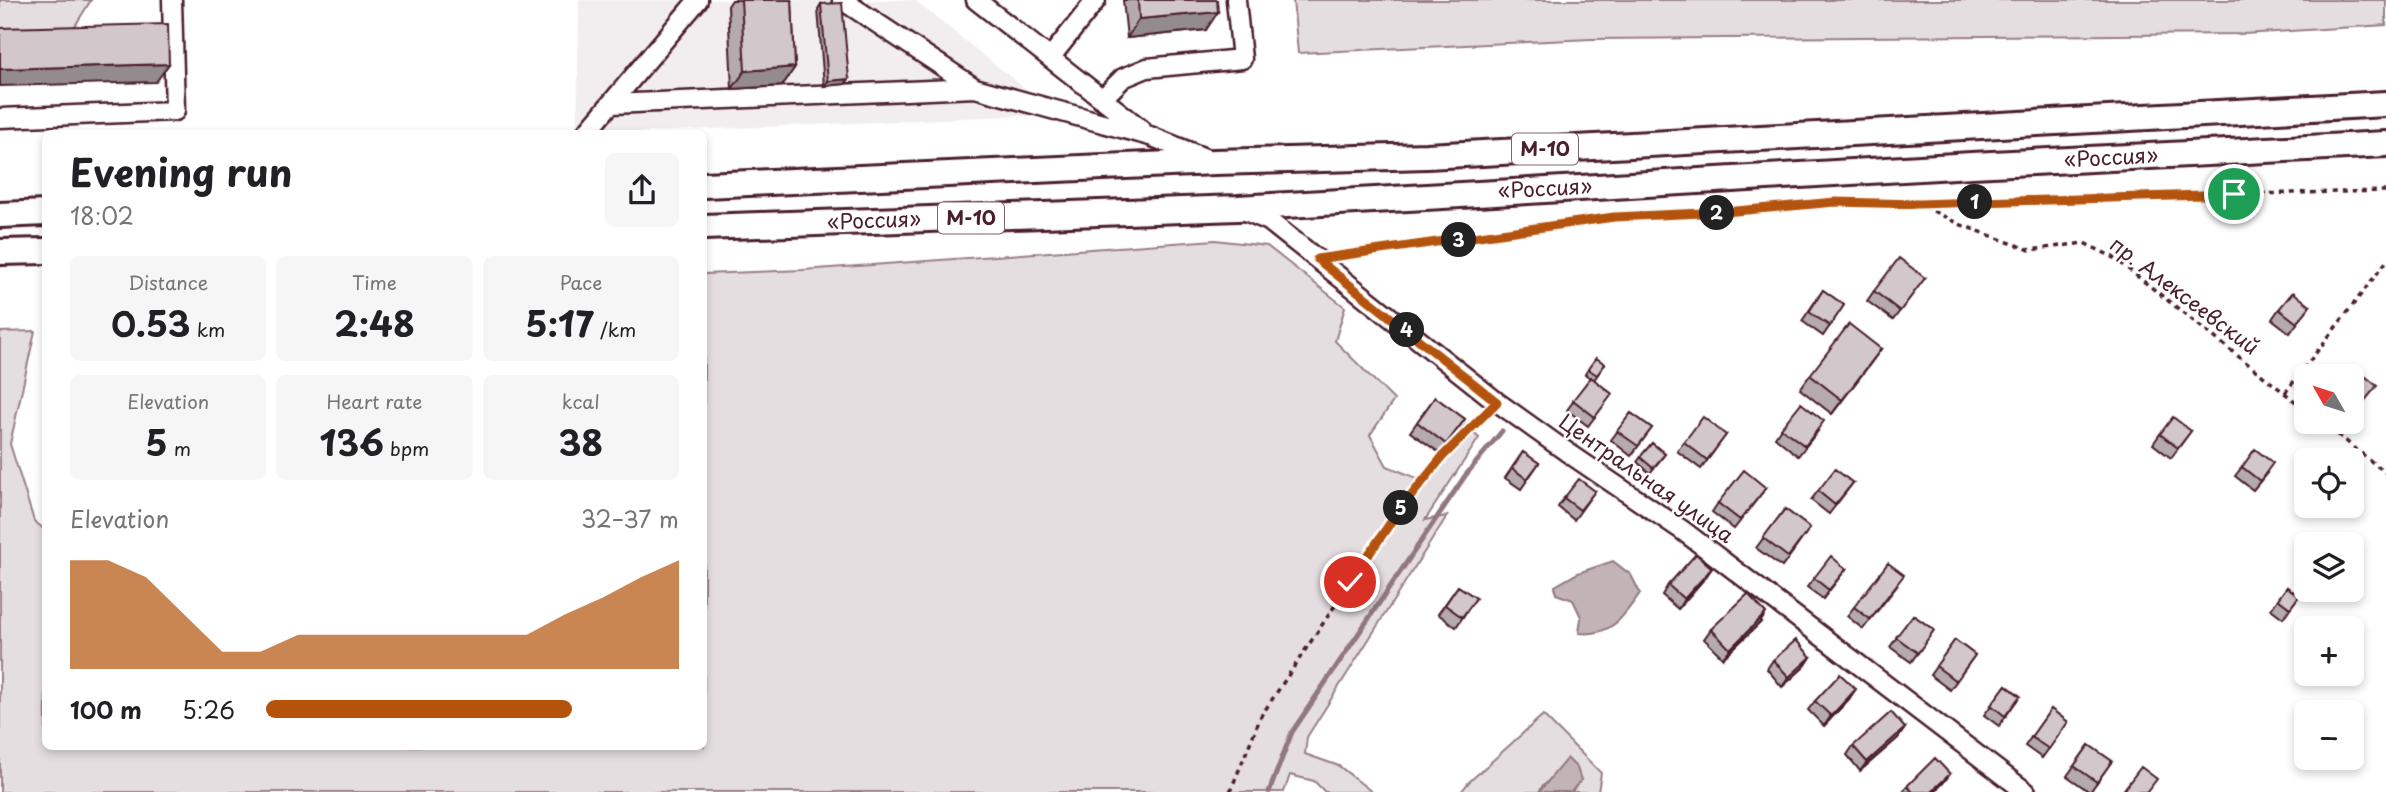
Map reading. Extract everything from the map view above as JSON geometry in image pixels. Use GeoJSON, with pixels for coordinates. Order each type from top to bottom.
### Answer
{"type":"FeatureCollection","features":[{"type":"Feature","properties":{"kind":"highway","name":"«Россия»"},"geometry":{"type":"LineString","coordinates":[[707,185],[1215,162],[1427,156],[2386,104]]}},
{"type":"Feature","properties":{"kind":"highway","name":"«Россия»"},"geometry":{"type":"LineString","coordinates":[[707,227],[1238,208],[1944,166],[2386,144]]}},
{"type":"Feature","properties":{"kind":"highway"},"geometry":{"type":"LineString","coordinates":[[0,215],[42,213]]}},
{"type":"Feature","properties":{"kind":"highway"},"geometry":{"type":"LineString","coordinates":[[0,252],[40,253]]}},
{"type":"Feature","properties":{"kind":"street"},"geometry":{"type":"LineString","coordinates":[[0,118],[175,111],[166,26],[172,0]]}},
{"type":"Feature","properties":{"kind":"street"},"geometry":{"type":"LineString","coordinates":[[589,130],[698,0]]}},
{"type":"Feature","properties":{"kind":"street"},"geometry":{"type":"LineString","coordinates":[[842,0],[975,88]]}},
{"type":"Feature","properties":{"kind":"street"},"geometry":{"type":"LineString","coordinates":[[976,0],[1150,136]]}},
{"type":"Feature","properties":{"kind":"street"},"geometry":{"type":"LineString","coordinates":[[1050,58],[1096,0]]}},
{"type":"Feature","properties":{"kind":"street"},"geometry":{"type":"LineString","coordinates":[[1102,99],[1123,78],[1147,68],[1242,59],[1236,0]]}},
{"type":"Feature","properties":{"kind":"street"},"geometry":{"type":"LineString","coordinates":[[612,104],[975,88],[1150,136],[1215,162]]}},
{"type":"Feature","properties":{"kind":"street","name":"Центральная улица"},"geometry":{"type":"LineString","coordinates":[[1238,208],[1269,221],[1497,402],[1682,530],[2026,792]]}},
{"type":"Feature","properties":{"kind":"path"},"geometry":{"type":"LineString","coordinates":[[1317,259],[1614,217],[1725,212],[1835,202],[1919,204],[2386,191]]}},
{"type":"Feature","properties":{"kind":"path","name":"пр. Алексеевский"},"geometry":{"type":"LineString","coordinates":[[1919,204],[1959,224],[2030,250],[2084,243],[2113,257],[2294,400]]}},
{"type":"Feature","properties":{"kind":"path"},"geometry":{"type":"LineString","coordinates":[[2285,393],[2386,262]]}},
{"type":"Feature","properties":{"kind":"path"},"geometry":{"type":"LineString","coordinates":[[1230,792],[1261,716],[1395,516],[1443,456],[1497,402]]}},
{"type":"Feature","properties":{"kind":"path"},"geometry":{"type":"LineString","coordinates":[[2337,434],[2386,473]]}},
{"type":"Feature","properties":{"kind":"shaded area"},"geometry":{"type":"Polygon","coordinates":[[[0,0],[91,0],[73,29],[0,33],[0,0]]]}},
{"type":"Feature","properties":{"kind":"shaded area"},"geometry":{"type":"Polygon","coordinates":[[[579,0],[914,0],[1057,114],[696,130],[577,130],[579,0]]]}},
{"type":"Feature","properties":{"kind":"shaded area"},"geometry":{"type":"Polygon","coordinates":[[[1293,0],[2386,0],[2386,25],[2243,34],[1591,39],[1298,53],[1293,0]]]}},
{"type":"Feature","properties":{"kind":"shaded area"},"geometry":{"type":"Polygon","coordinates":[[[1215,240],[1267,246],[1345,307],[1335,341],[1394,400],[1370,435],[1387,466],[1419,479],[1465,425],[1479,438],[1425,520],[1447,516],[1307,737],[1305,754],[1339,766],[1372,792],[1325,792],[1314,781],[1290,775],[1284,792],[0,792],[0,332],[35,331],[10,444],[34,521],[42,528],[42,750],[707,750],[707,274],[803,270],[1215,240]]]}},
{"type":"Feature","properties":{"kind":"shaded area"},"geometry":{"type":"Polygon","coordinates":[[[1613,561],[1631,575],[1640,593],[1616,623],[1600,632],[1579,633],[1581,617],[1573,600],[1556,594],[1555,586],[1578,573],[1613,561]]]}},
{"type":"Feature","properties":{"kind":"shaded area"},"geometry":{"type":"Polygon","coordinates":[[[1543,715],[1601,773],[1598,792],[1571,792],[1581,780],[1543,785],[1539,792],[1461,792],[1469,782],[1543,715]]]}},
{"type":"Feature","properties":{"kind":"shaded area"},"geometry":{"type":"Polygon","coordinates":[[[1567,758],[1577,768],[1581,780],[1571,792],[1539,792],[1567,758]]]}},
{"type":"Feature","properties":{"kind":"building"},"geometry":{"type":"Polygon","coordinates":[[[741,0],[792,0],[795,67],[745,71],[741,0]]]}},
{"type":"Feature","properties":{"kind":"building"},"geometry":{"type":"Polygon","coordinates":[[[1138,0],[1217,0],[1218,12],[1139,19],[1138,0]]]}},
{"type":"Feature","properties":{"kind":"building"},"geometry":{"type":"Polygon","coordinates":[[[842,3],[849,79],[828,81],[821,4],[842,3]]]}},
{"type":"Feature","properties":{"kind":"building"},"geometry":{"type":"Polygon","coordinates":[[[168,24],[169,64],[0,69],[0,28],[168,24]]]}},
{"type":"Feature","properties":{"kind":"building"},"geometry":{"type":"Polygon","coordinates":[[[1899,258],[1925,278],[1900,311],[1874,291],[1899,258]]]}},
{"type":"Feature","properties":{"kind":"building"},"geometry":{"type":"Polygon","coordinates":[[[1823,290],[1844,305],[1830,326],[1809,312],[1823,290]]]}},
{"type":"Feature","properties":{"kind":"building"},"geometry":{"type":"Polygon","coordinates":[[[2293,292],[2310,306],[2297,323],[2279,309],[2293,292]]]}},
{"type":"Feature","properties":{"kind":"building"},"geometry":{"type":"Polygon","coordinates":[[[1849,324],[1881,349],[1842,400],[1810,375],[1849,324]]]}},
{"type":"Feature","properties":{"kind":"building"},"geometry":{"type":"Polygon","coordinates":[[[1596,358],[1605,364],[1597,375],[1588,369],[1596,358]]]}},
{"type":"Feature","properties":{"kind":"building"},"geometry":{"type":"Polygon","coordinates":[[[2364,375],[2377,386],[2364,402],[2364,375]]]}},
{"type":"Feature","properties":{"kind":"building"},"geometry":{"type":"Polygon","coordinates":[[[1591,377],[1612,394],[1595,417],[1573,400],[1591,377]]]}},
{"type":"Feature","properties":{"kind":"building"},"geometry":{"type":"Polygon","coordinates":[[[1435,397],[1465,419],[1446,444],[1417,422],[1435,397]]]}},
{"type":"Feature","properties":{"kind":"building"},"geometry":{"type":"Polygon","coordinates":[[[1801,403],[1824,421],[1805,446],[1781,428],[1801,403]]]}},
{"type":"Feature","properties":{"kind":"building"},"geometry":{"type":"Polygon","coordinates":[[[1631,413],[1652,428],[1638,446],[1617,431],[1631,413]]]}},
{"type":"Feature","properties":{"kind":"building"},"geometry":{"type":"Polygon","coordinates":[[[1703,417],[1726,435],[1707,460],[1684,442],[1703,417]]]}},
{"type":"Feature","properties":{"kind":"building"},"geometry":{"type":"Polygon","coordinates":[[[2173,417],[2191,431],[2178,448],[2160,434],[2173,417]]]}},
{"type":"Feature","properties":{"kind":"building"},"geometry":{"type":"Polygon","coordinates":[[[1652,443],[1665,454],[1653,468],[1640,457],[1652,443]]]}},
{"type":"Feature","properties":{"kind":"building"},"geometry":{"type":"Polygon","coordinates":[[[2255,449],[2273,463],[2260,481],[2242,467],[2255,449]]]}},
{"type":"Feature","properties":{"kind":"building"},"geometry":{"type":"Polygon","coordinates":[[[1523,452],[1539,463],[1527,479],[1512,468],[1523,452]]]}},
{"type":"Feature","properties":{"kind":"building"},"geometry":{"type":"Polygon","coordinates":[[[1835,469],[1853,483],[1835,505],[1818,491],[1835,469]]]}},
{"type":"Feature","properties":{"kind":"building"},"geometry":{"type":"Polygon","coordinates":[[[1744,470],[1766,488],[1740,520],[1718,503],[1744,470]]]}},
{"type":"Feature","properties":{"kind":"building"},"geometry":{"type":"Polygon","coordinates":[[[1579,479],[1595,491],[1580,510],[1564,498],[1579,479]]]}},
{"type":"Feature","properties":{"kind":"building"},"geometry":{"type":"Polygon","coordinates":[[[1785,509],[1810,528],[1788,557],[1763,538],[1785,509]]]}},
{"type":"Feature","properties":{"kind":"building"},"geometry":{"type":"Polygon","coordinates":[[[1696,554],[1712,568],[1684,599],[1668,585],[1696,554]]]}},
{"type":"Feature","properties":{"kind":"building"},"geometry":{"type":"Polygon","coordinates":[[[1831,556],[1846,569],[1829,590],[1814,578],[1831,556]]]}},
{"type":"Feature","properties":{"kind":"building"},"geometry":{"type":"Polygon","coordinates":[[[1888,563],[1904,575],[1870,619],[1854,607],[1888,563]]]}},
{"type":"Feature","properties":{"kind":"building"},"geometry":{"type":"Polygon","coordinates":[[[1458,586],[1476,598],[1462,617],[1445,605],[1458,586]]]}},
{"type":"Feature","properties":{"kind":"building"},"geometry":{"type":"Polygon","coordinates":[[[2287,587],[2294,592],[2294,602],[2290,608],[2278,599],[2287,587]]]}},
{"type":"Feature","properties":{"kind":"building"},"geometry":{"type":"Polygon","coordinates":[[[1748,594],[1766,613],[1730,649],[1711,629],[1748,594]]]}},
{"type":"Feature","properties":{"kind":"building"},"geometry":{"type":"Polygon","coordinates":[[[1913,615],[1934,630],[1918,653],[1896,637],[1913,615]]]}},
{"type":"Feature","properties":{"kind":"building"},"geometry":{"type":"Polygon","coordinates":[[[1796,640],[1811,657],[1789,677],[1773,660],[1796,640]]]}},
{"type":"Feature","properties":{"kind":"building"},"geometry":{"type":"Polygon","coordinates":[[[1955,640],[1975,655],[1956,681],[1936,666],[1955,640]]]}},
{"type":"Feature","properties":{"kind":"building"},"geometry":{"type":"Polygon","coordinates":[[[1840,674],[1856,689],[1831,716],[1815,701],[1840,674]]]}},
{"type":"Feature","properties":{"kind":"building"},"geometry":{"type":"Polygon","coordinates":[[[2006,685],[2020,696],[2005,716],[1991,705],[2006,685]]]}},
{"type":"Feature","properties":{"kind":"building"},"geometry":{"type":"Polygon","coordinates":[[[2051,709],[2068,722],[2049,749],[2031,737],[2051,709]]]}},
{"type":"Feature","properties":{"kind":"building"},"geometry":{"type":"Polygon","coordinates":[[[1891,712],[1905,728],[1867,762],[1853,746],[1891,712]]]}},
{"type":"Feature","properties":{"kind":"building"},"geometry":{"type":"Polygon","coordinates":[[[2089,745],[2112,761],[2097,782],[2074,766],[2089,745]]]}},
{"type":"Feature","properties":{"kind":"building"},"geometry":{"type":"Polygon","coordinates":[[[1935,758],[1950,774],[1931,792],[1913,792],[1907,786],[1935,758]]]}},
{"type":"Feature","properties":{"kind":"building"},"geometry":{"type":"Polygon","coordinates":[[[2141,767],[2157,779],[2147,792],[2122,792],[2141,767]]]}},
{"type":"Feature","properties":{"kind":"waterway"},"geometry":{"type":"LineString","coordinates":[[1269,792],[1292,732],[1465,476],[1502,431]]}},
{"type":"Feature","properties":{"kind":"route"},"geometry":{"type":"LineString","coordinates":[[1350,582],[1395,516],[1443,456],[1497,402],[1317,259],[1614,217],[1725,212],[1835,202],[1919,204],[2234,194]]}}]}
